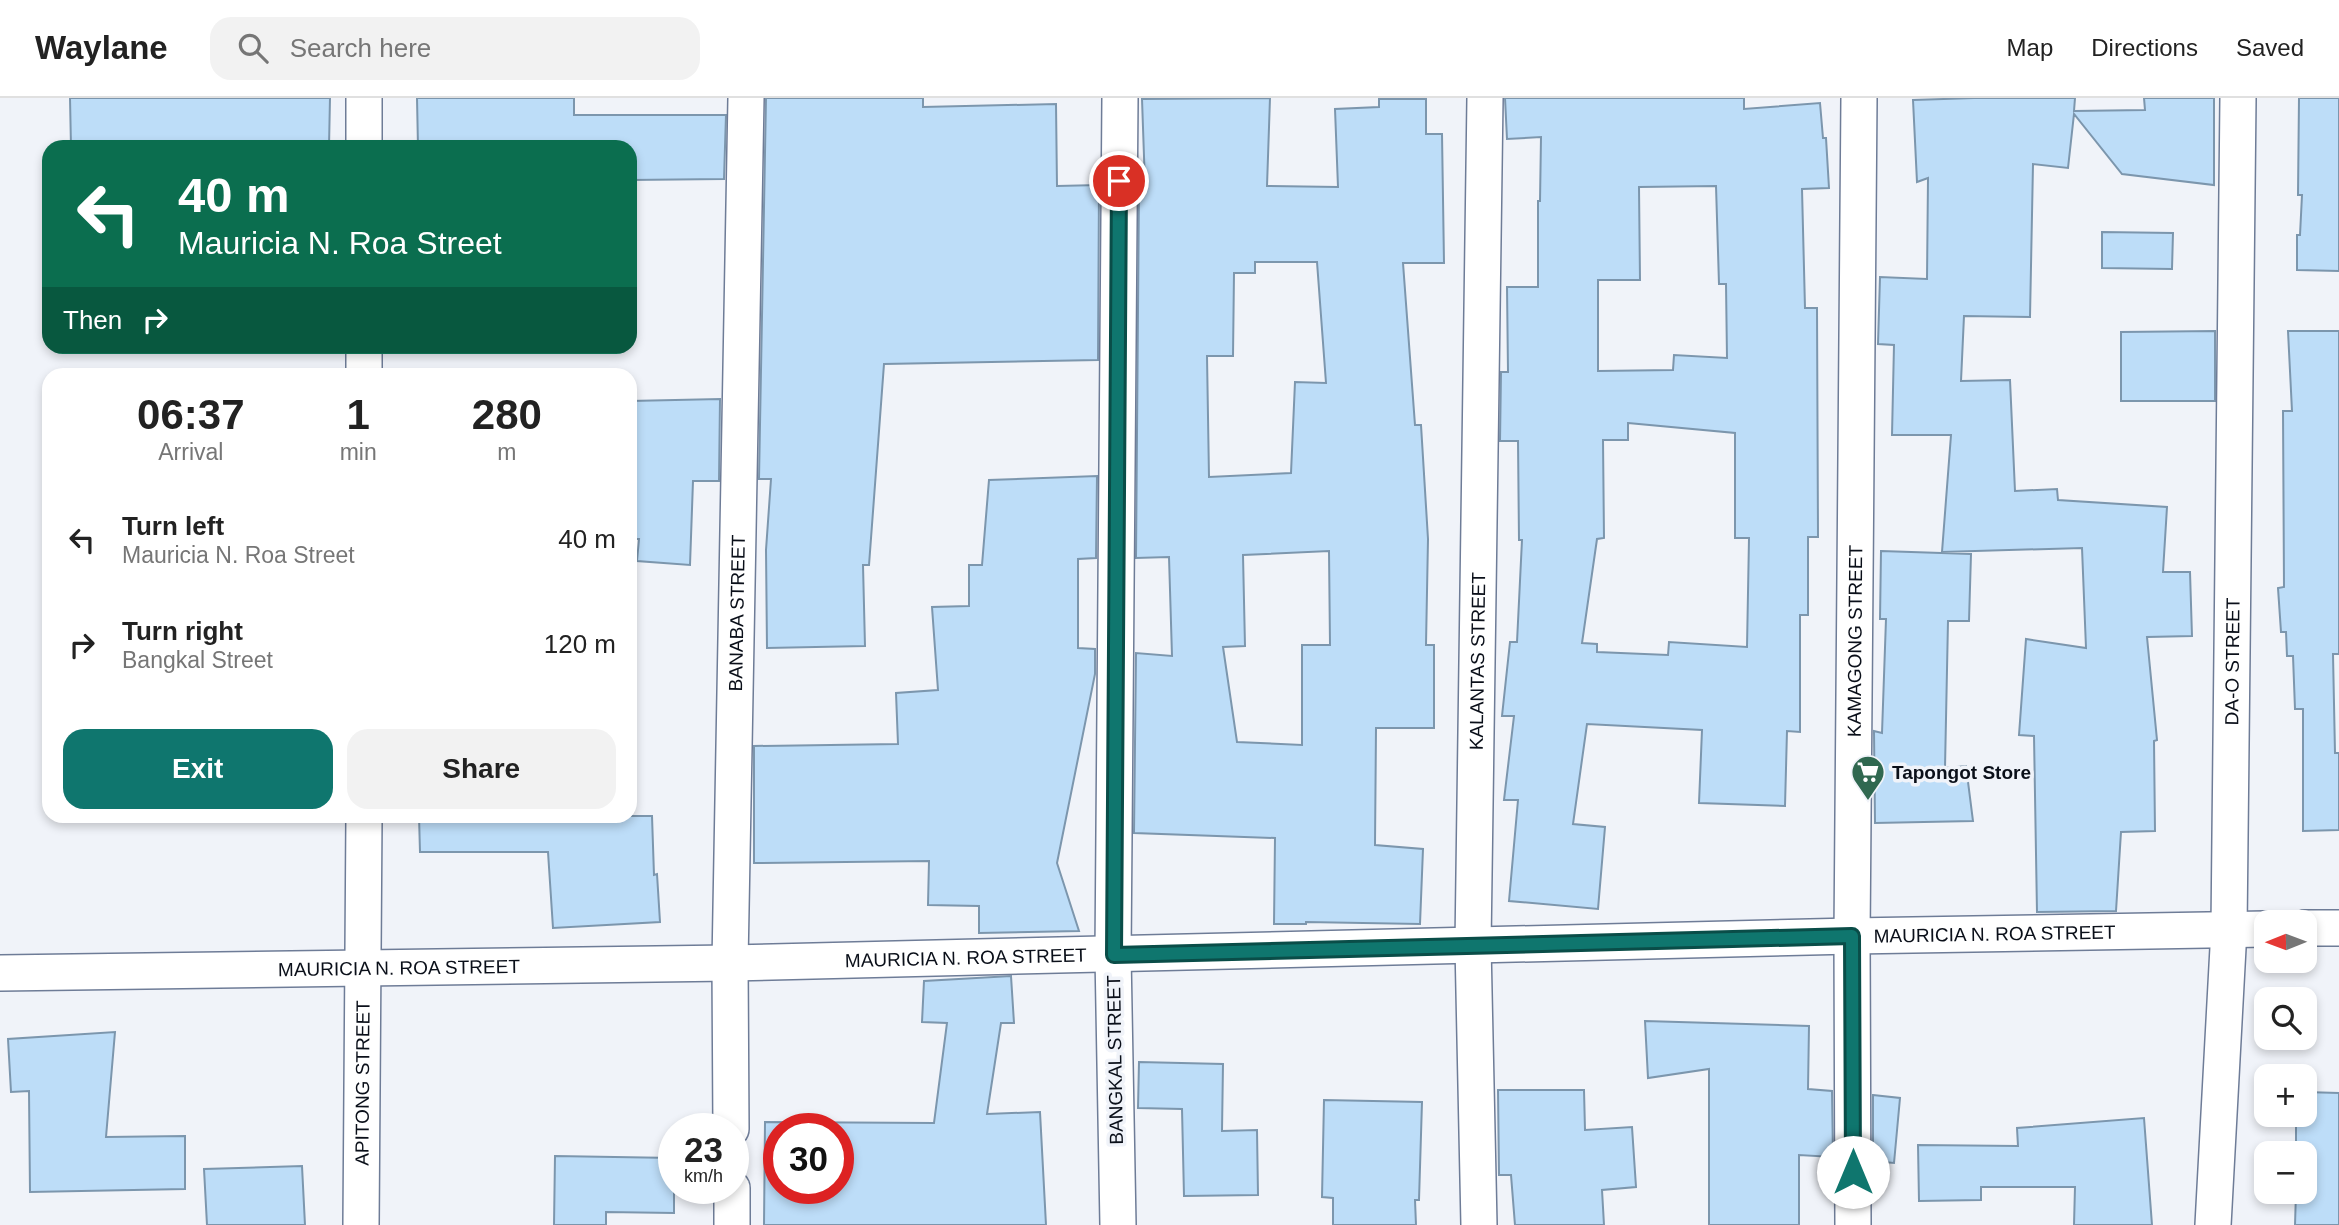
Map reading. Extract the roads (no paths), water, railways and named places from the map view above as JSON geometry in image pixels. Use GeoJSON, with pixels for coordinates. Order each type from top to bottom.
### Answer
{"type":"FeatureCollection","features":[{"type":"Feature","properties":{"kind":"street"},"geometry":{"type":"LineString","coordinates":[[364,98],[364,140]]}},
{"type":"Feature","properties":{"kind":"street","name":"BANABA STREET"},"geometry":{"type":"LineString","coordinates":[[731,1113],[730,963],[746,98]]}},
{"type":"Feature","properties":{"kind":"street","name":"BANGKAL STREET"},"geometry":{"type":"LineString","coordinates":[[1118,1225],[1114,955],[1120,98]]}},
{"type":"Feature","properties":{"kind":"street","name":"KALANTAS STREET"},"geometry":{"type":"LineString","coordinates":[[1479,1225],[1473,945],[1485,98]]}},
{"type":"Feature","properties":{"kind":"street","name":"KAMAGONG STREET"},"geometry":{"type":"LineString","coordinates":[[1853,1225],[1852,936],[1859,98]]}},
{"type":"Feature","properties":{"kind":"street","name":"DA-O STREET"},"geometry":{"type":"LineString","coordinates":[[2213,1225],[2229,929],[2238,98]]}},
{"type":"Feature","properties":{"kind":"street","name":"APITONG STREET"},"geometry":{"type":"LineString","coordinates":[[361,1225],[364,823]]}},
{"type":"Feature","properties":{"kind":"street"},"geometry":{"type":"LineString","coordinates":[[2317,928],[2339,928]]}},
{"type":"Feature","properties":{"kind":"street","name":"MAURICIA N. ROA STREET"},"geometry":{"type":"LineString","coordinates":[[0,973],[730,963],[2254,929]]}},
{"type":"Feature","properties":{"kind":"street"},"geometry":{"type":"LineString","coordinates":[[732,1204],[732,1225]]}},
{"type":"Feature","properties":{"kind":"place","name":"Tapongot Store"},"geometry":{"type":"Point","coordinates":[1868,802]}}]}
